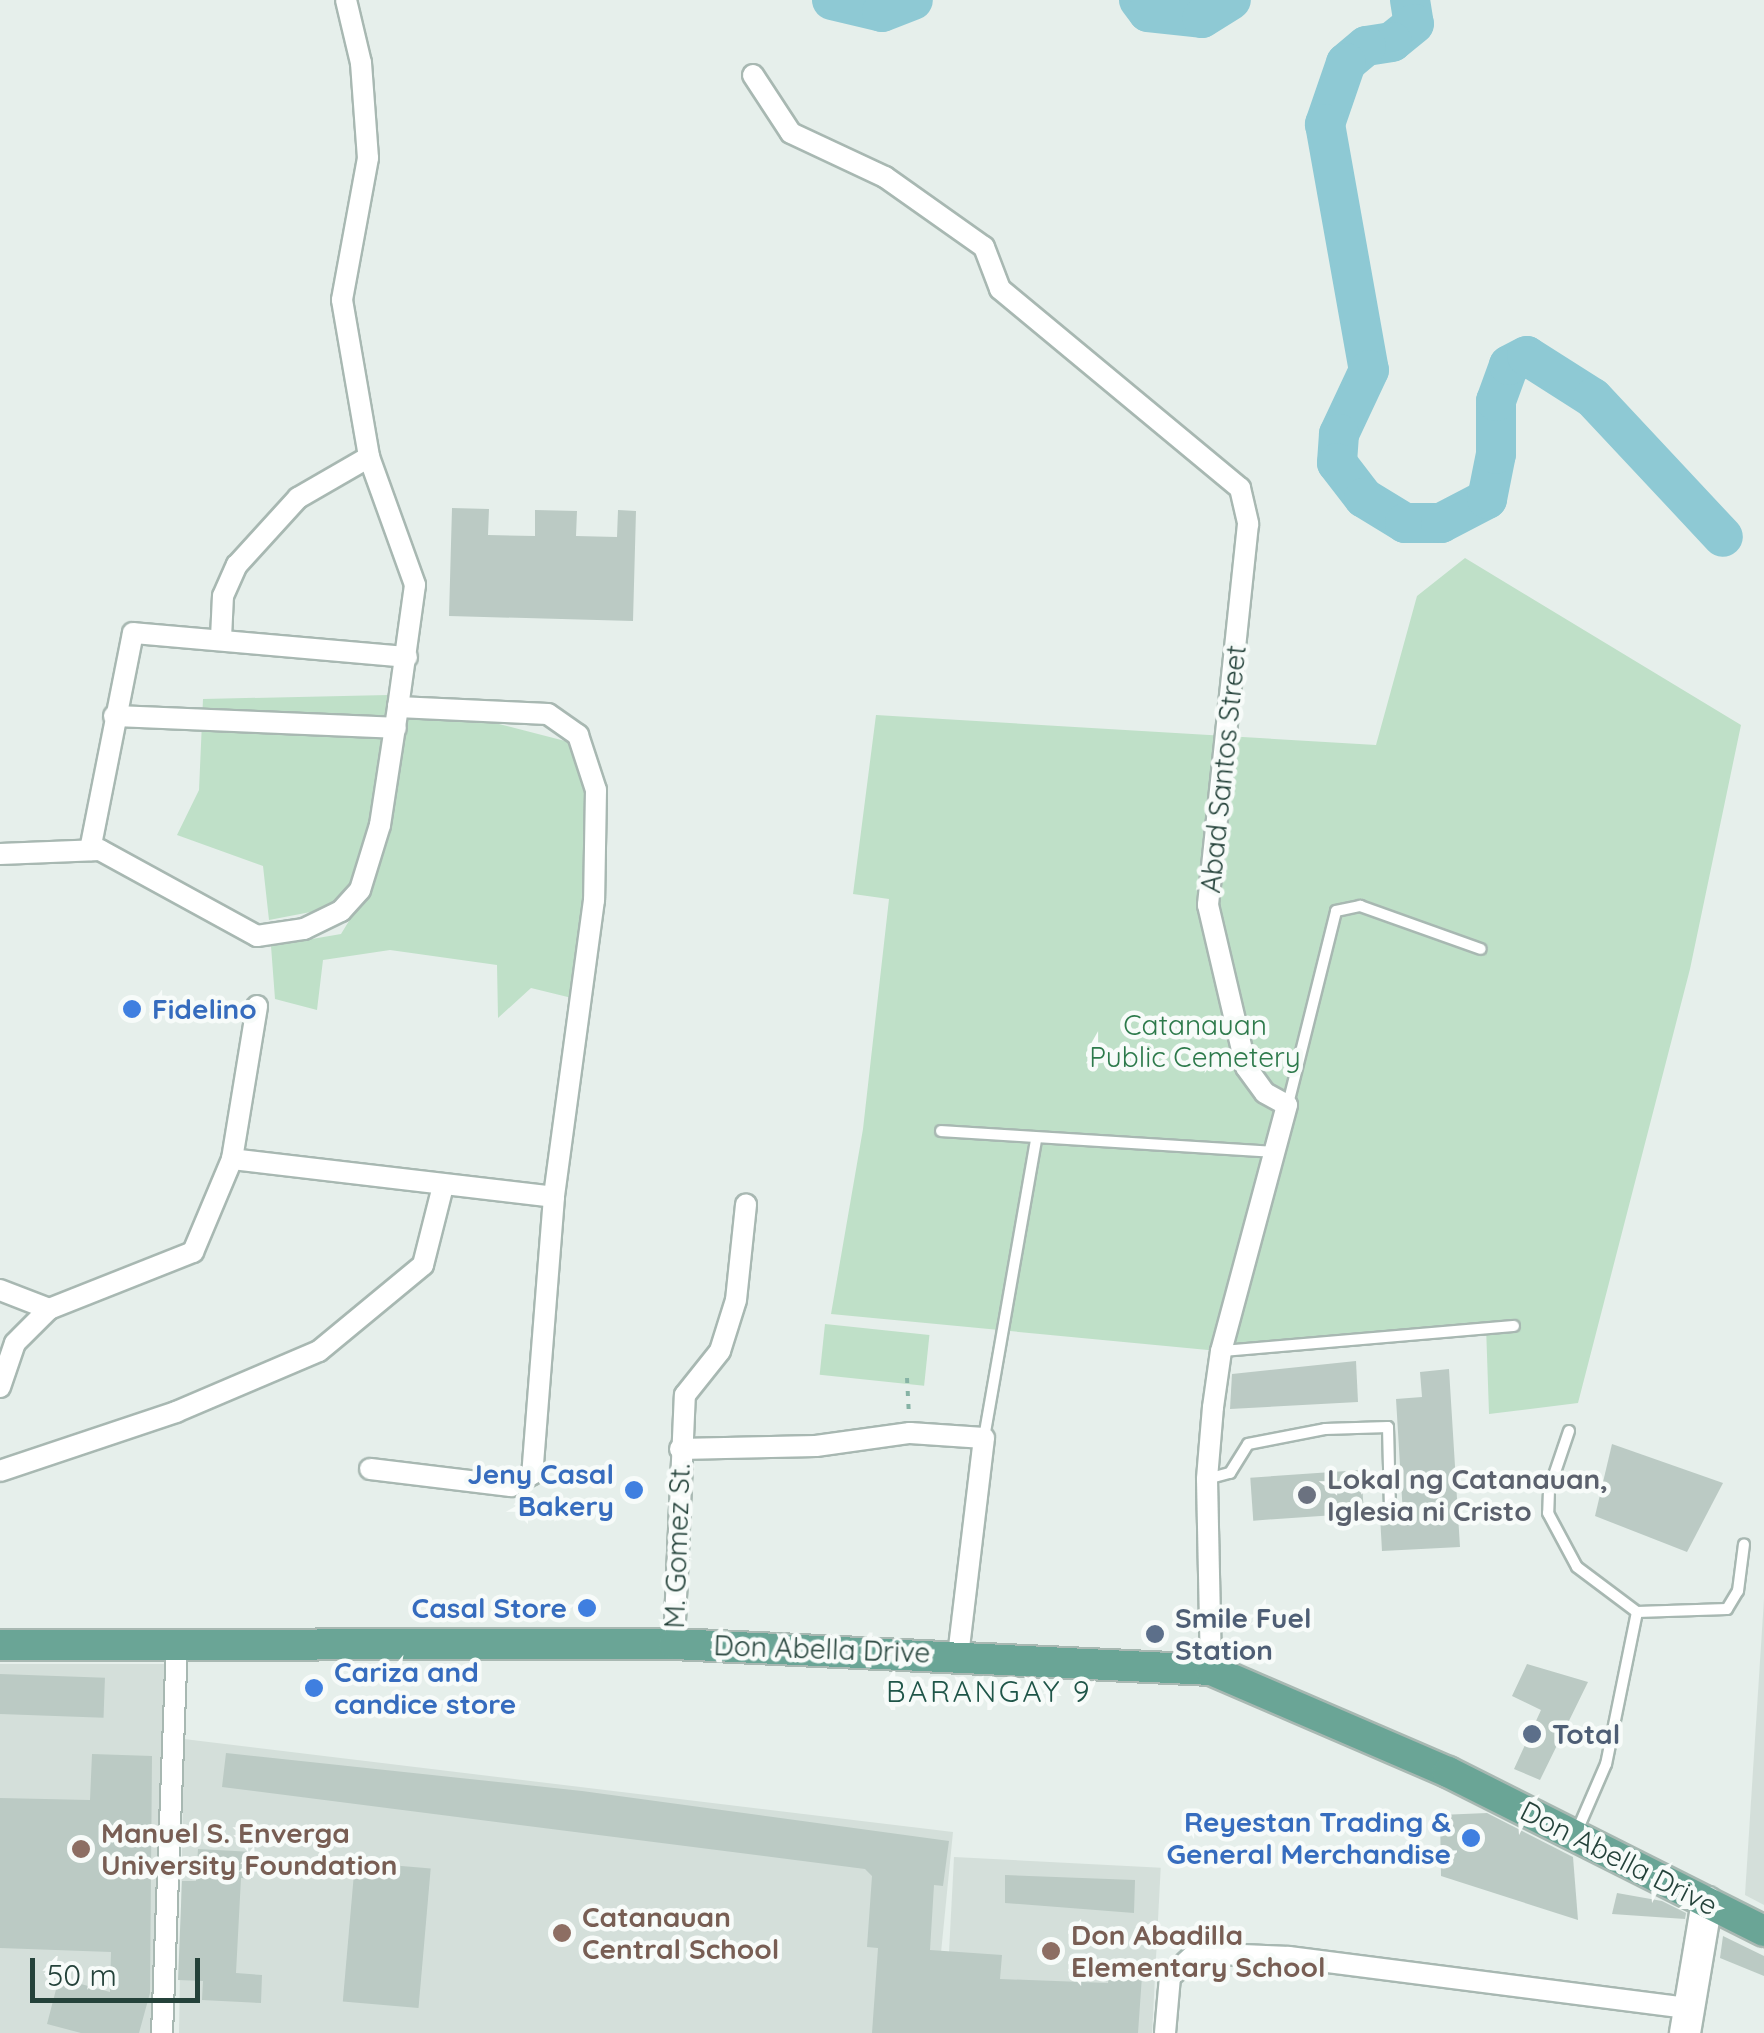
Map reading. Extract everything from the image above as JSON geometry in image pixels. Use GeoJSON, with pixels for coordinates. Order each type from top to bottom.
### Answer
{"type":"FeatureCollection","features":[{"type":"Feature","properties":{"kind":"main road","name":"Don Abella Drive"},"geometry":{"type":"LineString","coordinates":[[0,1645],[674,1644],[1211,1670],[1448,1772],[1764,1931]]}},
{"type":"Feature","properties":{"kind":"street"},"geometry":{"type":"LineString","coordinates":[[0,854],[90,850],[258,936],[304,929],[341,911],[360,890],[397,717],[415,585],[369,457],[342,300],[368,158],[362,64],[346,0]]}},
{"type":"Feature","properties":{"kind":"street","name":"Abad Santos Street"},"geometry":{"type":"LineString","coordinates":[[753,75],[790,134],[885,177],[984,248],[1000,289],[1240,488],[1248,524],[1208,905],[1246,1066],[1265,1093],[1287,1105]]}},
{"type":"Feature","properties":{"kind":"street"},"geometry":{"type":"LineString","coordinates":[[221,638],[223,596],[237,566],[298,498],[369,457]]}},
{"type":"Feature","properties":{"kind":"street"},"geometry":{"type":"LineString","coordinates":[[90,850],[133,633],[407,657]]}},
{"type":"Feature","properties":{"kind":"street"},"geometry":{"type":"LineString","coordinates":[[114,716],[548,714],[578,735],[590,761],[596,790],[594,900],[554,1197],[532,1474],[511,1486],[370,1470]]}},
{"type":"Feature","properties":{"kind":"street"},"geometry":{"type":"LineString","coordinates":[[0,1386],[15,1343],[49,1309],[193,1252],[232,1159],[257,1006]]}},
{"type":"Feature","properties":{"kind":"street"},"geometry":{"type":"LineString","coordinates":[[1211,1670],[1207,1479],[1222,1351],[1287,1105]]}},
{"type":"Feature","properties":{"kind":"street"},"geometry":{"type":"LineString","coordinates":[[232,1159],[554,1197]]}},
{"type":"Feature","properties":{"kind":"street"},"geometry":{"type":"LineString","coordinates":[[0,1471],[176,1412],[318,1352],[372,1314],[423,1265],[443,1186]]}},
{"type":"Feature","properties":{"kind":"street","name":"M. Gomez St."},"geometry":{"type":"LineString","coordinates":[[674,1644],[685,1395],[720,1351],[736,1300],[746,1205]]}},
{"type":"Feature","properties":{"kind":"street"},"geometry":{"type":"LineString","coordinates":[[0,1290],[49,1309]]}},
{"type":"Feature","properties":{"kind":"street"},"geometry":{"type":"LineString","coordinates":[[680,1448],[816,1446],[910,1432],[984,1438],[958,1655]]}},
{"type":"Feature","properties":{"kind":"street"},"geometry":{"type":"LineString","coordinates":[[0,1460],[0,1480]]}},
{"type":"Feature","properties":{"kind":"street"},"geometry":{"type":"LineString","coordinates":[[162,2033],[177,1642]]}},
{"type":"Feature","properties":{"kind":"street"},"geometry":{"type":"LineString","coordinates":[[1165,2033],[1170,1977],[1196,1953],[1289,1956],[1687,2020],[1707,1902]]}},
{"type":"Feature","properties":{"kind":"lane"},"geometry":{"type":"LineString","coordinates":[[1287,1105],[1336,912],[1360,906],[1481,949]]}},
{"type":"Feature","properties":{"kind":"lane"},"geometry":{"type":"LineString","coordinates":[[941,1131],[1276,1152]]}},
{"type":"Feature","properties":{"kind":"lane"},"geometry":{"type":"LineString","coordinates":[[984,1438],[1036,1139]]}},
{"type":"Feature","properties":{"kind":"lane"},"geometry":{"type":"LineString","coordinates":[[1222,1351],[1514,1326]]}},
{"type":"Feature","properties":{"kind":"lane"},"geometry":{"type":"LineString","coordinates":[[1207,1479],[1230,1473],[1248,1444],[1324,1429],[1388,1426],[1390,1510]]}},
{"type":"Feature","properties":{"kind":"lane"},"geometry":{"type":"LineString","coordinates":[[1569,1431],[1549,1490],[1548,1514],[1576,1567],[1636,1612],[1727,1609],[1738,1592],[1744,1544]]}},
{"type":"Feature","properties":{"kind":"lane"},"geometry":{"type":"LineString","coordinates":[[1574,1837],[1606,1764],[1636,1612]]}},
{"type":"Feature","properties":{"kind":"path"},"geometry":{"type":"LineString","coordinates":[[907,1378],[910,1432]]}},
{"type":"Feature","properties":{"kind":"shaded area"},"geometry":{"type":"Polygon","coordinates":[[[1764,1599],[1764,1905],[1745,1895],[1764,1599]]]}},
{"type":"Feature","properties":{"kind":"shaded area","name":"Manuel S. Enverga University Foundation"},"geometry":{"type":"Polygon","coordinates":[[[0,1664],[171,1664],[171,2033],[0,2033],[0,1664]]]}},
{"type":"Feature","properties":{"kind":"shaded area","name":"Catanauan Central School"},"geometry":{"type":"Polygon","coordinates":[[[184,1739],[953,1832],[933,2033],[179,2033],[184,1739]]]}},
{"type":"Feature","properties":{"kind":"shaded area","name":"Don Abadilla Elementary School"},"geometry":{"type":"Polygon","coordinates":[[[954,1857],[1161,1868],[1152,2033],[945,2033],[954,1857]]]}},
{"type":"Feature","properties":{"kind":"green space","name":"Catanauan Public Cemetery"},"geometry":{"type":"Polygon","coordinates":[[[1465,558],[1741,725],[1690,969],[1578,1403],[1489,1414],[1486,1326],[1229,1352],[831,1314],[863,1129],[889,899],[853,894],[876,715],[1376,745],[1417,596],[1465,558]]]}},
{"type":"Feature","properties":{"kind":"green space"},"geometry":{"type":"Polygon","coordinates":[[[388,695],[360,890],[321,910],[269,920],[263,866],[177,835],[199,790],[203,699],[388,695]]]}},
{"type":"Feature","properties":{"kind":"green space"},"geometry":{"type":"Polygon","coordinates":[[[405,716],[491,722],[569,742],[590,795],[588,901],[576,999],[531,988],[498,1018],[497,965],[390,950],[323,960],[317,1010],[275,999],[271,946],[341,934],[377,875],[405,716]]]}},
{"type":"Feature","properties":{"kind":"green space"},"geometry":{"type":"Polygon","coordinates":[[[825,1324],[929,1335],[924,1386],[820,1375],[825,1324]]]}},
{"type":"Feature","properties":{"kind":"building"},"geometry":{"type":"Polygon","coordinates":[[[452,508],[489,509],[488,535],[535,536],[535,510],[577,511],[576,536],[617,537],[618,510],[636,511],[633,621],[449,616],[452,508]]]}},
{"type":"Feature","properties":{"kind":"building"},"geometry":{"type":"Polygon","coordinates":[[[1356,1361],[1358,1402],[1230,1409],[1232,1374],[1356,1361]]]}},
{"type":"Feature","properties":{"kind":"building"},"geometry":{"type":"Polygon","coordinates":[[[1449,1369],[1460,1547],[1382,1551],[1380,1516],[1403,1515],[1396,1399],[1422,1397],[1420,1372],[1449,1369]]]}},
{"type":"Feature","properties":{"kind":"building"},"geometry":{"type":"Polygon","coordinates":[[[1612,1444],[1723,1483],[1687,1552],[1595,1516],[1612,1444]]]}},
{"type":"Feature","properties":{"kind":"building","name":"Lokal ng Catanauan, Iglesia ni Cristo"},"geometry":{"type":"Polygon","coordinates":[[[1361,1470],[1364,1513],[1253,1521],[1250,1478],[1361,1470]]]}},
{"type":"Feature","properties":{"kind":"building"},"geometry":{"type":"Polygon","coordinates":[[[1527,1664],[1588,1682],[1540,1780],[1514,1769],[1541,1710],[1512,1696],[1527,1664]]]}},
{"type":"Feature","properties":{"kind":"building"},"geometry":{"type":"Polygon","coordinates":[[[0,1674],[105,1678],[104,1718],[0,1714],[0,1674]]]}},
{"type":"Feature","properties":{"kind":"building"},"geometry":{"type":"Polygon","coordinates":[[[226,1753],[582,1791],[949,1841],[943,1886],[934,1885],[930,1950],[1002,1955],[1000,1979],[1108,1983],[1109,1974],[1142,1976],[1138,2033],[872,2033],[878,1948],[867,1947],[872,1876],[865,1869],[222,1787],[226,1753]]]}},
{"type":"Feature","properties":{"kind":"building"},"geometry":{"type":"Polygon","coordinates":[[[92,1754],[152,1756],[150,1993],[139,2033],[81,2033],[47,2024],[59,1978],[110,1992],[111,1952],[0,1948],[0,1798],[90,1800],[92,1754]]]}},
{"type":"Feature","properties":{"kind":"building","name":"Reyestan Trading & General Merchandise"},"geometry":{"type":"Polygon","coordinates":[[[1487,1813],[1573,1857],[1578,1920],[1441,1876],[1440,1815],[1487,1813]]]}},
{"type":"Feature","properties":{"kind":"building"},"geometry":{"type":"Polygon","coordinates":[[[198,1849],[253,1852],[252,1879],[241,1878],[236,1973],[262,1975],[261,2003],[202,2000],[203,1981],[178,1980],[182,1881],[196,1881],[198,1849]]]}},
{"type":"Feature","properties":{"kind":"building"},"geometry":{"type":"Polygon","coordinates":[[[355,1862],[431,1869],[419,2008],[343,2001],[355,1862]]]}},
{"type":"Feature","properties":{"kind":"building"},"geometry":{"type":"Polygon","coordinates":[[[1005,1875],[1135,1880],[1134,1913],[1005,1903],[1005,1875]]]}},
{"type":"Feature","properties":{"kind":"building"},"geometry":{"type":"Polygon","coordinates":[[[1617,1893],[1662,1901],[1686,1913],[1685,1919],[1612,1914],[1617,1893]]]}},
{"type":"Feature","properties":{"kind":"building"},"geometry":{"type":"Polygon","coordinates":[[[1723,1936],[1764,1956],[1764,1976],[1720,1958],[1723,1936]]]}},
{"type":"Feature","properties":{"kind":"waterway"},"geometry":{"type":"LineString","coordinates":[[832,0],[882,12],[913,0]]}},
{"type":"Feature","properties":{"kind":"waterway"},"geometry":{"type":"LineString","coordinates":[[1139,0],[1148,12],[1202,18],[1231,0]]}},
{"type":"Feature","properties":{"kind":"waterway"},"geometry":{"type":"LineString","coordinates":[[1410,0],[1414,24],[1392,42],[1366,46],[1346,63],[1325,124],[1369,370],[1339,434],[1337,463],[1364,498],[1405,523],[1441,523],[1487,499],[1496,454],[1496,401],[1509,365],[1527,356],[1593,398],[1723,537]]}},
{"type":"Feature","properties":{"kind":"place","name":"Fidelino"},"geometry":{"type":"Point","coordinates":[132,1009]}},
{"type":"Feature","properties":{"kind":"place","name":"Jeny Casal Bakery"},"geometry":{"type":"Point","coordinates":[634,1490]}},
{"type":"Feature","properties":{"kind":"place","name":"Lokal ng Catanauan, Iglesia ni Cristo"},"geometry":{"type":"Point","coordinates":[1307,1495]}},
{"type":"Feature","properties":{"kind":"place","name":"Casal Store"},"geometry":{"type":"Point","coordinates":[587,1608]}},
{"type":"Feature","properties":{"kind":"place","name":"Smile Fuel Station"},"geometry":{"type":"Point","coordinates":[1155,1634]}},
{"type":"Feature","properties":{"kind":"place","name":"Cariza and candice store"},"geometry":{"type":"Point","coordinates":[314,1688]}},
{"type":"Feature","properties":{"kind":"place","name":"Total"},"geometry":{"type":"Point","coordinates":[1532,1734]}},
{"type":"Feature","properties":{"kind":"place","name":"Reyestan Trading & General Merchandise"},"geometry":{"type":"Point","coordinates":[1471,1838]}},
{"type":"Feature","properties":{"kind":"place","name":"Manuel S. Enverga University Foundation"},"geometry":{"type":"Point","coordinates":[81,1849]}},
{"type":"Feature","properties":{"kind":"place","name":"Catanauan Central School"},"geometry":{"type":"Point","coordinates":[562,1933]}},
{"type":"Feature","properties":{"kind":"place","name":"Don Abadilla Elementary School"},"geometry":{"type":"Point","coordinates":[1051,1951]}},
{"type":"Feature","properties":{"kind":"district","name":"BARANGAY 9"},"geometry":{"type":"Point","coordinates":[989,1691]}}]}
